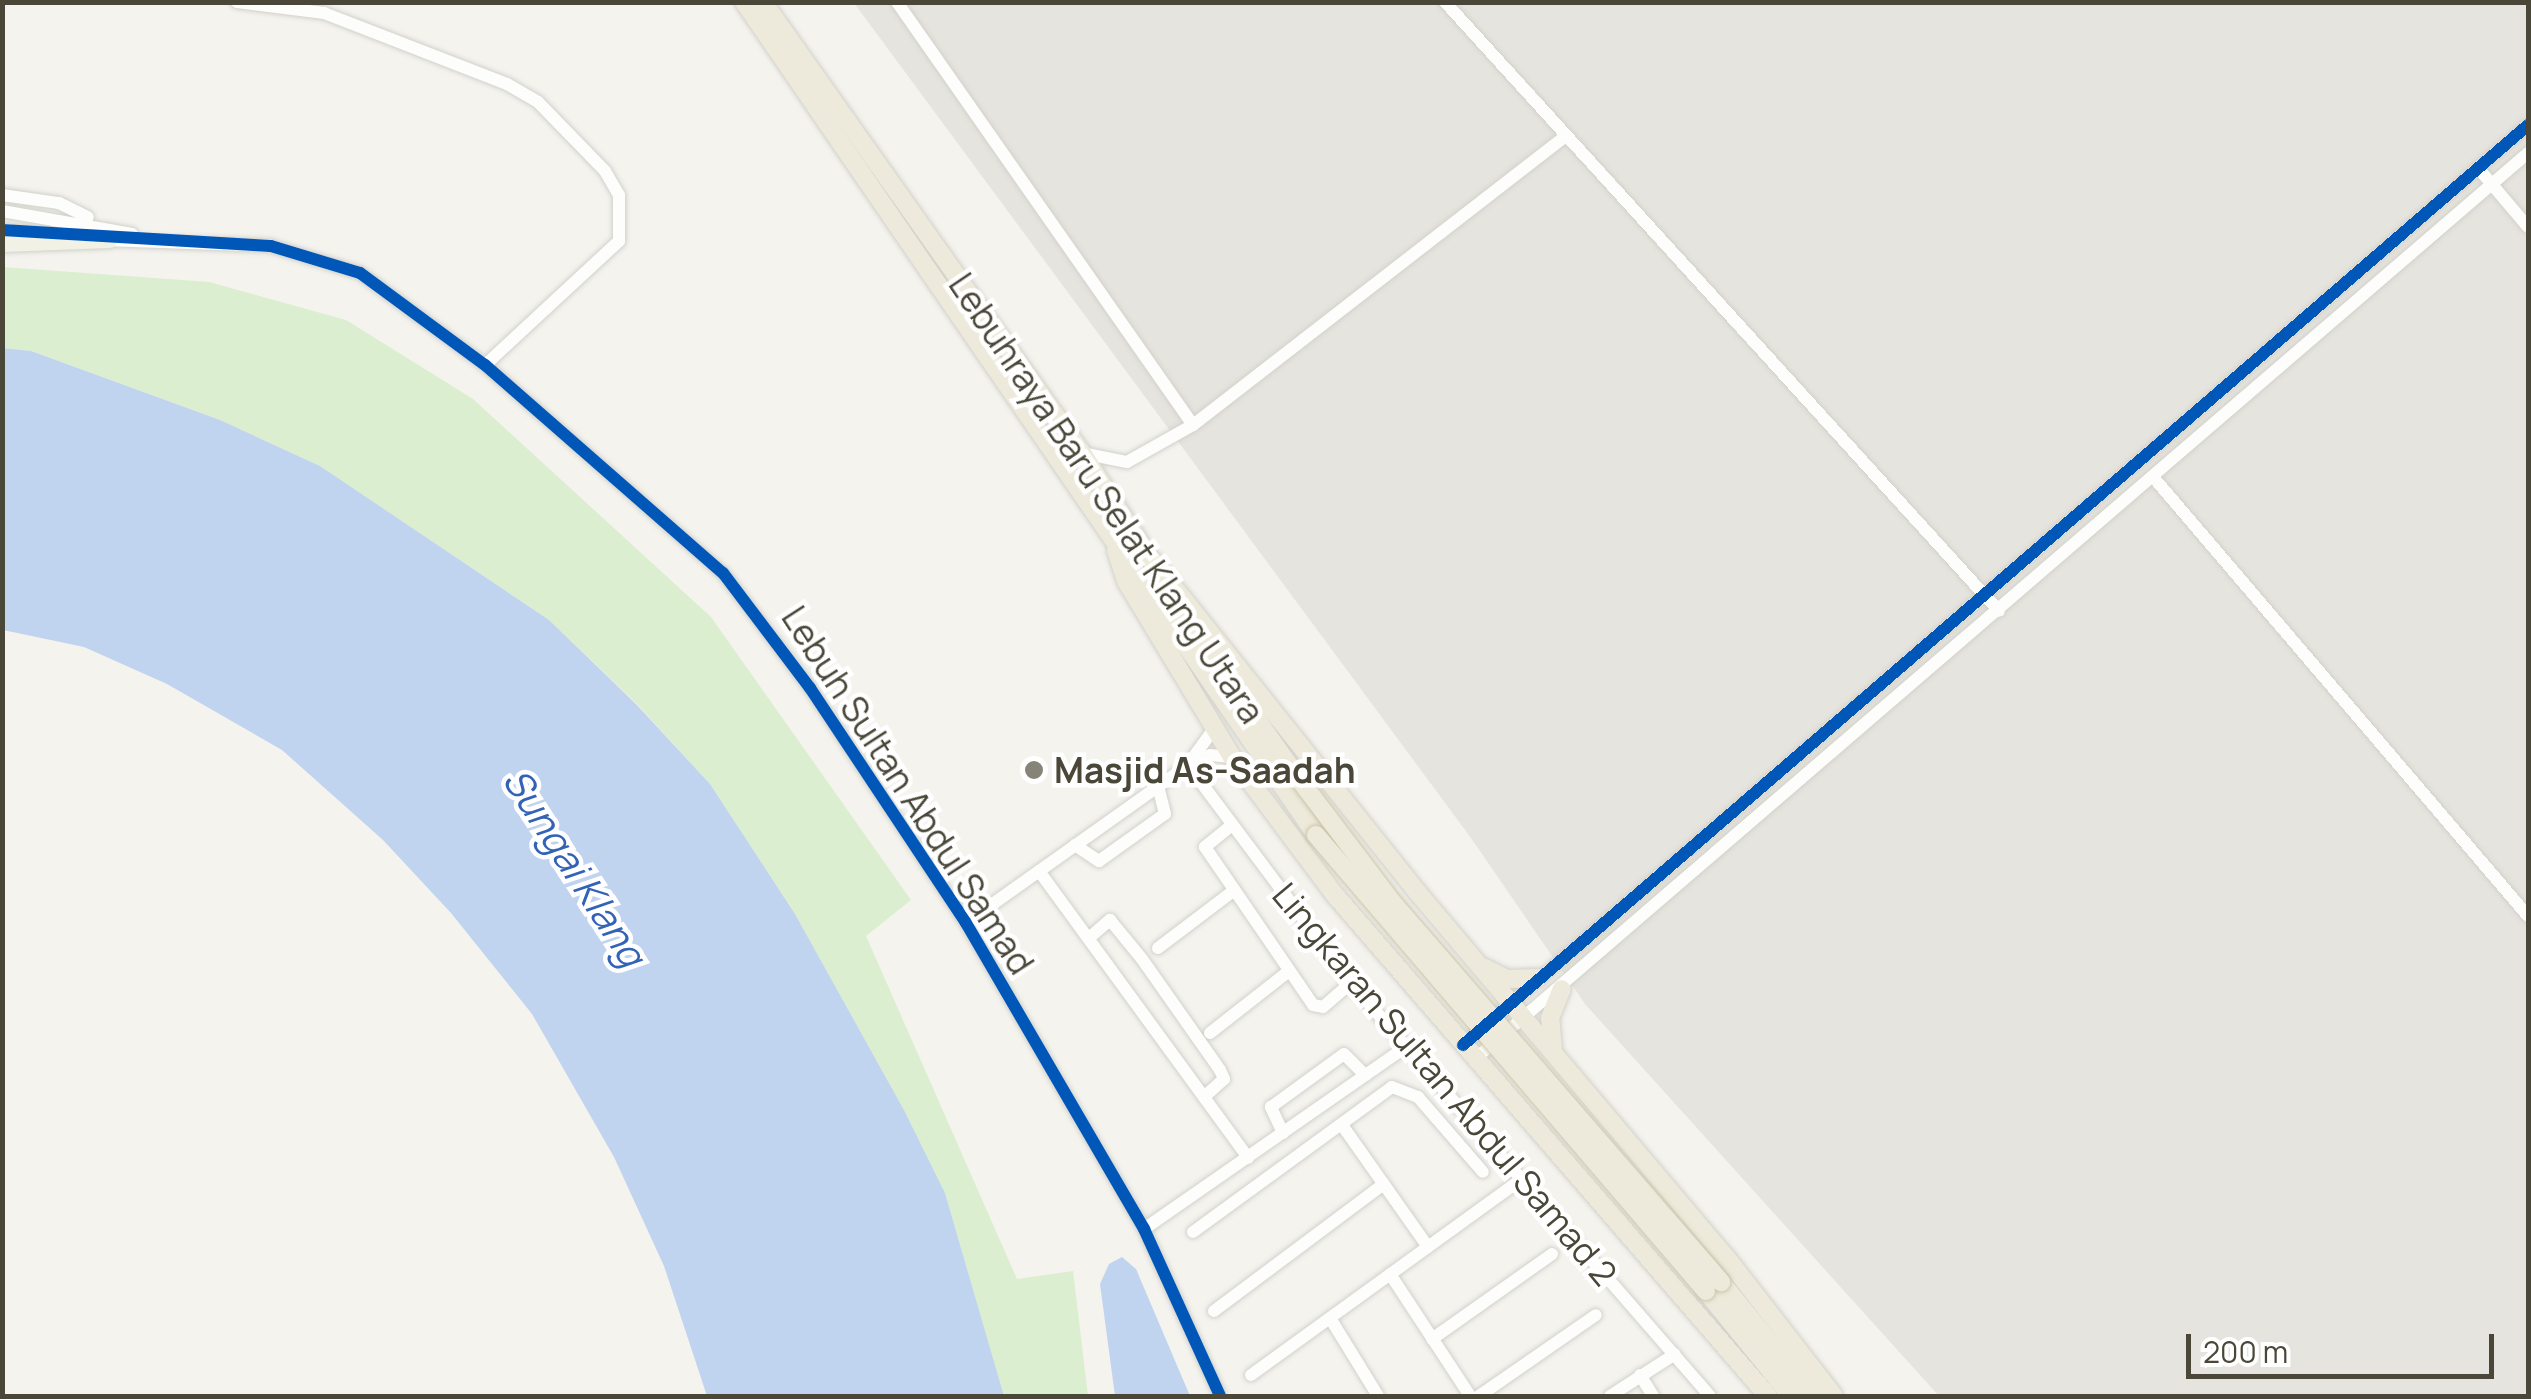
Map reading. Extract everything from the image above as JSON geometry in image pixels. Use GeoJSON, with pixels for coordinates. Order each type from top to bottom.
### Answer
{"type":"FeatureCollection","features":[{"type":"Feature","properties":{"kind":"highway","name":"Lebuhraya Baru Selat Klang Utara"},"geometry":{"type":"LineString","coordinates":[[744,2],[811,92],[1116,550],[1316,835],[1813,1396]]}},
{"type":"Feature","properties":{"kind":"highway","name":"Lebuhraya Baru Selat Klang Utara"},"geometry":{"type":"LineString","coordinates":[[763,2],[1082,453],[1153,561],[1160,580],[1296,775],[1392,902],[1713,1287],[1791,1396]]}},
{"type":"Feature","properties":{"kind":"highway"},"geometry":{"type":"LineString","coordinates":[[1116,550],[1126,580],[1232,758],[1334,894],[1768,1396]]}},
{"type":"Feature","properties":{"kind":"highway"},"geometry":{"type":"LineString","coordinates":[[1153,561],[1509,1003],[1554,1052],[1834,1396]]}},
{"type":"Feature","properties":{"kind":"highway"},"geometry":{"type":"LineString","coordinates":[[1476,962],[1508,979],[1538,978]]}},
{"type":"Feature","properties":{"kind":"highway"},"geometry":{"type":"LineString","coordinates":[[1554,1052],[1550,1018],[1562,988]]}},
{"type":"Feature","properties":{"kind":"main road"},"geometry":{"type":"LineString","coordinates":[[2,244],[109,240]]}},
{"type":"Feature","properties":{"kind":"street"},"geometry":{"type":"LineString","coordinates":[[237,2],[324,13],[508,84],[538,102],[605,171],[619,196],[618,240],[486,365]]}},
{"type":"Feature","properties":{"kind":"street"},"geometry":{"type":"LineString","coordinates":[[897,2],[1192,425]]}},
{"type":"Feature","properties":{"kind":"street"},"geometry":{"type":"LineString","coordinates":[[1445,2],[1999,611]]}},
{"type":"Feature","properties":{"kind":"street"},"geometry":{"type":"LineString","coordinates":[[1469,1052],[1509,1003],[2528,125]]}},
{"type":"Feature","properties":{"kind":"street"},"geometry":{"type":"LineString","coordinates":[[1082,453],[1127,462],[1192,425],[1564,136]]}},
{"type":"Feature","properties":{"kind":"street"},"geometry":{"type":"LineString","coordinates":[[1469,1052],[1525,1020],[2528,153]]}},
{"type":"Feature","properties":{"kind":"street"},"geometry":{"type":"LineString","coordinates":[[2478,168],[2528,227]]}},
{"type":"Feature","properties":{"kind":"street"},"geometry":{"type":"LineString","coordinates":[[2,195],[59,203],[99,223]]}},
{"type":"Feature","properties":{"kind":"street","name":"Lebuh Sultan Abdul Samad"},"geometry":{"type":"LineString","coordinates":[[2,210],[99,223],[139,236]]}},
{"type":"Feature","properties":{"kind":"street","name":"Lebuh Sultan Abdul Samad"},"geometry":{"type":"LineString","coordinates":[[2,230],[109,240],[139,236],[271,246],[360,272],[486,365],[723,573],[810,688],[966,922],[1144,1229],[1220,1396]]}},
{"type":"Feature","properties":{"kind":"street"},"geometry":{"type":"LineString","coordinates":[[2367,263],[2382,279]]}},
{"type":"Feature","properties":{"kind":"street"},"geometry":{"type":"LineString","coordinates":[[2154,478],[2528,916]]}},
{"type":"Feature","properties":{"kind":"street"},"geometry":{"type":"LineString","coordinates":[[1188,765],[1216,727]]}},
{"type":"Feature","properties":{"kind":"street"},"geometry":{"type":"LineString","coordinates":[[1825,731],[1841,748]]}},
{"type":"Feature","properties":{"kind":"street"},"geometry":{"type":"LineString","coordinates":[[966,922],[1188,765],[1210,755],[1232,758]]}},
{"type":"Feature","properties":{"kind":"street","name":"Lingkaran Sultan Abdul Samad 2"},"geometry":{"type":"LineString","coordinates":[[1188,765],[1351,983],[1710,1396]]}},
{"type":"Feature","properties":{"kind":"street"},"geometry":{"type":"LineString","coordinates":[[1075,845],[1099,862],[1152,824],[1168,810],[1158,785]]}},
{"type":"Feature","properties":{"kind":"street"},"geometry":{"type":"LineString","coordinates":[[1232,826],[1205,847],[1313,1004],[1323,1007],[1351,983]]}},
{"type":"Feature","properties":{"kind":"street"},"geometry":{"type":"LineString","coordinates":[[1039,870],[1248,1158]]}},
{"type":"Feature","properties":{"kind":"street"},"geometry":{"type":"LineString","coordinates":[[1158,948],[1233,891]]}},
{"type":"Feature","properties":{"kind":"street"},"geometry":{"type":"LineString","coordinates":[[1089,938],[1110,920],[1142,960],[1220,1070],[1224,1080],[1204,1097]]}},
{"type":"Feature","properties":{"kind":"street"},"geometry":{"type":"LineString","coordinates":[[1210,1034],[1289,971]]}},
{"type":"Feature","properties":{"kind":"street"},"geometry":{"type":"LineString","coordinates":[[1144,1229],[1406,1047]]}},
{"type":"Feature","properties":{"kind":"street"},"geometry":{"type":"LineString","coordinates":[[1284,1133],[1271,1107],[1344,1054],[1365,1075]]}},
{"type":"Feature","properties":{"kind":"street"},"geometry":{"type":"LineString","coordinates":[[1194,1232],[1392,1086],[1405,1087],[1484,1172]]}},
{"type":"Feature","properties":{"kind":"street"},"geometry":{"type":"LineString","coordinates":[[1342,1125],[1428,1247]]}},
{"type":"Feature","properties":{"kind":"street"},"geometry":{"type":"LineString","coordinates":[[1251,1376],[1522,1179]]}},
{"type":"Feature","properties":{"kind":"street"},"geometry":{"type":"LineString","coordinates":[[1214,1311],[1384,1184]]}},
{"type":"Feature","properties":{"kind":"street"},"geometry":{"type":"LineString","coordinates":[[1432,1339],[1552,1254]]}},
{"type":"Feature","properties":{"kind":"street"},"geometry":{"type":"LineString","coordinates":[[1390,1274],[1470,1396]]}},
{"type":"Feature","properties":{"kind":"street"},"geometry":{"type":"LineString","coordinates":[[1479,1396],[1596,1315]]}},
{"type":"Feature","properties":{"kind":"street"},"geometry":{"type":"LineString","coordinates":[[1330,1318],[1375,1392],[1357,1396]]}},
{"type":"Feature","properties":{"kind":"street"},"geometry":{"type":"LineString","coordinates":[[1610,1396],[1675,1354]]}},
{"type":"Feature","properties":{"kind":"street"},"geometry":{"type":"LineString","coordinates":[[1640,1375],[1653,1396]]}},
{"type":"Feature","properties":{"kind":"shaded area"},"geometry":{"type":"Polygon","coordinates":[[[854,3],[2528,3],[2528,1396],[1939,1396],[1585,1004],[1471,838],[854,3]]]}},
{"type":"Feature","properties":{"kind":"green space"},"geometry":{"type":"Polygon","coordinates":[[[3,267],[209,282],[346,320],[473,399],[711,617],[911,900],[866,936],[1017,1279],[1073,1271],[1088,1396],[1004,1396],[945,1193],[904,1110],[795,914],[710,784],[636,703],[549,620],[320,466],[220,420],[31,351],[3,348],[3,267]]]}},
{"type":"Feature","properties":{"kind":"water","name":"Sungai Klang"},"geometry":{"type":"Polygon","coordinates":[[[2,348],[31,351],[220,420],[320,466],[549,620],[636,704],[710,784],[795,914],[904,1110],[945,1193],[1004,1396],[707,1396],[664,1266],[614,1157],[532,1014],[451,913],[383,840],[282,750],[167,684],[84,647],[3,630],[2,348]]]}},
{"type":"Feature","properties":{"kind":"water"},"geometry":{"type":"Polygon","coordinates":[[[1122,1257],[1136,1269],[1190,1396],[1115,1396],[1100,1284],[1109,1264],[1122,1257]]]}},
{"type":"Feature","properties":{"kind":"cycle path"},"geometry":{"type":"LineString","coordinates":[[1463,1045],[2528,125]]}},
{"type":"Feature","properties":{"kind":"cycle path"},"geometry":{"type":"LineString","coordinates":[[2,230],[271,246],[360,273],[485,365],[723,573],[810,688],[966,923],[1144,1229],[1220,1396]]}},
{"type":"Feature","properties":{"kind":"place","name":"Masjid As-Saadah"},"geometry":{"type":"Point","coordinates":[1034,770]}}]}
